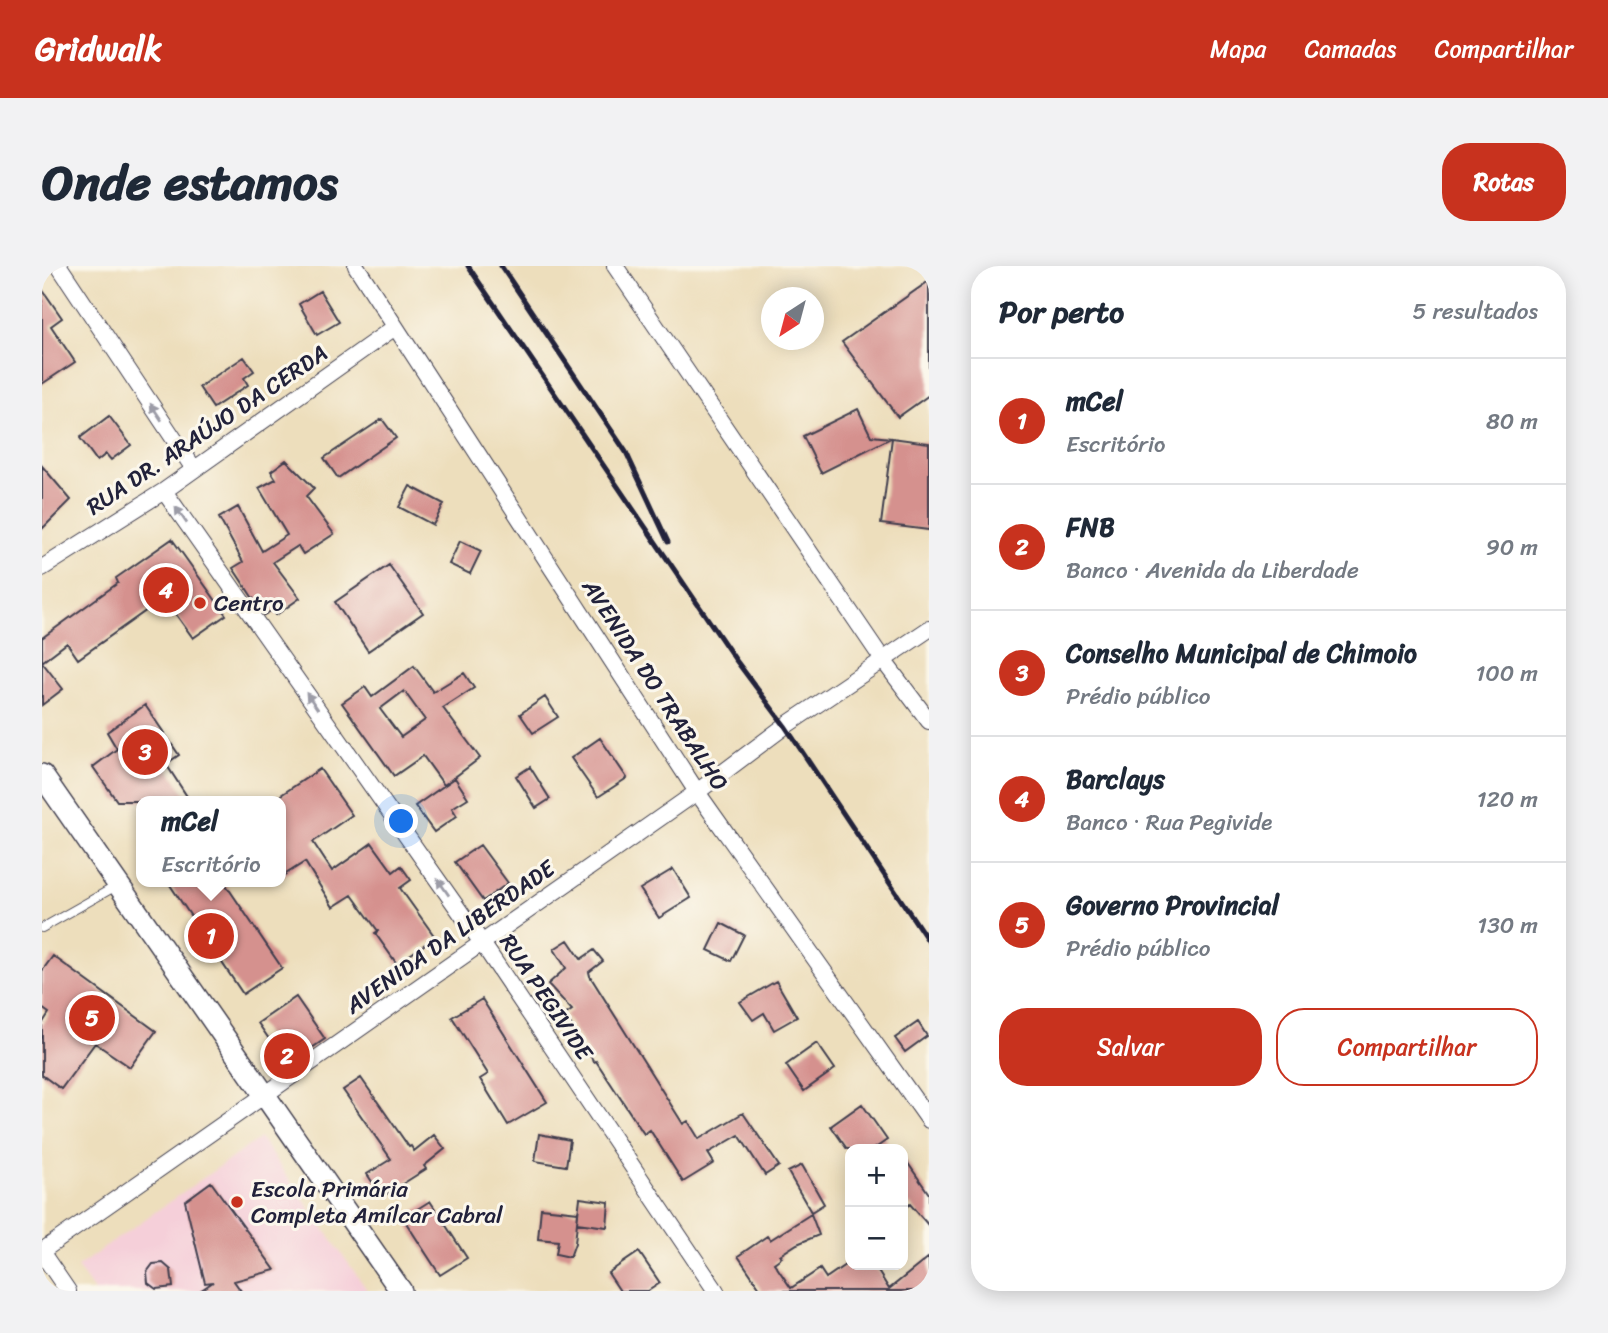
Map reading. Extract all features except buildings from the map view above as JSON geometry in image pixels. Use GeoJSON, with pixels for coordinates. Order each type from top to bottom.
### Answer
{"type":"FeatureCollection","features":[{"type":"Feature","properties":{"kind":"street"},"geometry":{"type":"LineString","coordinates":[[59,266],[194,469]]}},
{"type":"Feature","properties":{"kind":"street","name":"AVENIDA DO TRABALHO"},"geometry":{"type":"LineString","coordinates":[[356,266],[697,792],[929,1120]]}},
{"type":"Feature","properties":{"kind":"street"},"geometry":{"type":"LineString","coordinates":[[615,266],[883,660],[929,719]]}},
{"type":"Feature","properties":{"kind":"street","name":"RUA DR. ARAÚJO DA CERDA"},"geometry":{"type":"LineString","coordinates":[[42,568],[164,491],[396,327]]}},
{"type":"Feature","properties":{"kind":"street","name":"RUA PEGIVIDE"},"geometry":{"type":"LineString","coordinates":[[164,491],[482,943],[716,1291]]}},
{"type":"Feature","properties":{"kind":"street","name":"AVENIDA DA LIBERDADE"},"geometry":{"type":"LineString","coordinates":[[42,1252],[697,792],[785,726],[929,629]]}},
{"type":"Feature","properties":{"kind":"street"},"geometry":{"type":"LineString","coordinates":[[42,775],[401,1291]]}},
{"type":"Feature","properties":{"kind":"street"},"geometry":{"type":"LineString","coordinates":[[42,1252],[68,1291]]}},
{"type":"Feature","properties":{"kind":"lane"},"geometry":{"type":"LineString","coordinates":[[42,928],[118,885]]}},
{"type":"Feature","properties":{"kind":"shaded area","name":"Escola Primária Completa Amílcar Cabral"},"geometry":{"type":"Polygon","coordinates":[[[260,1138],[368,1291],[94,1291],[77,1267],[260,1138]]]}},
{"type":"Feature","properties":{"kind":"railway"},"geometry":{"type":"LineString","coordinates":[[468,266],[735,659],[785,726],[929,942]]}},
{"type":"Feature","properties":{"kind":"railway"},"geometry":{"type":"LineString","coordinates":[[501,266],[626,452],[668,542]]}},
{"type":"Feature","properties":{"kind":"place","name":"Barclays"},"geometry":{"type":"Point","coordinates":[166,590]}},
{"type":"Feature","properties":{"kind":"place","name":"Centro"},"geometry":{"type":"Point","coordinates":[200,603]}},
{"type":"Feature","properties":{"kind":"place","name":"Conselho Municipal de Chimoio"},"geometry":{"type":"Point","coordinates":[145,752]}},
{"type":"Feature","properties":{"kind":"place","name":"mCel"},"geometry":{"type":"Point","coordinates":[211,936]}},
{"type":"Feature","properties":{"kind":"place","name":"Governo Provincial"},"geometry":{"type":"Point","coordinates":[92,1018]}},
{"type":"Feature","properties":{"kind":"place","name":"FNB"},"geometry":{"type":"Point","coordinates":[287,1056]}},
{"type":"Feature","properties":{"kind":"place","name":"Escola Primária Completa Amílcar Cabral"},"geometry":{"type":"Point","coordinates":[237,1202]}}]}
